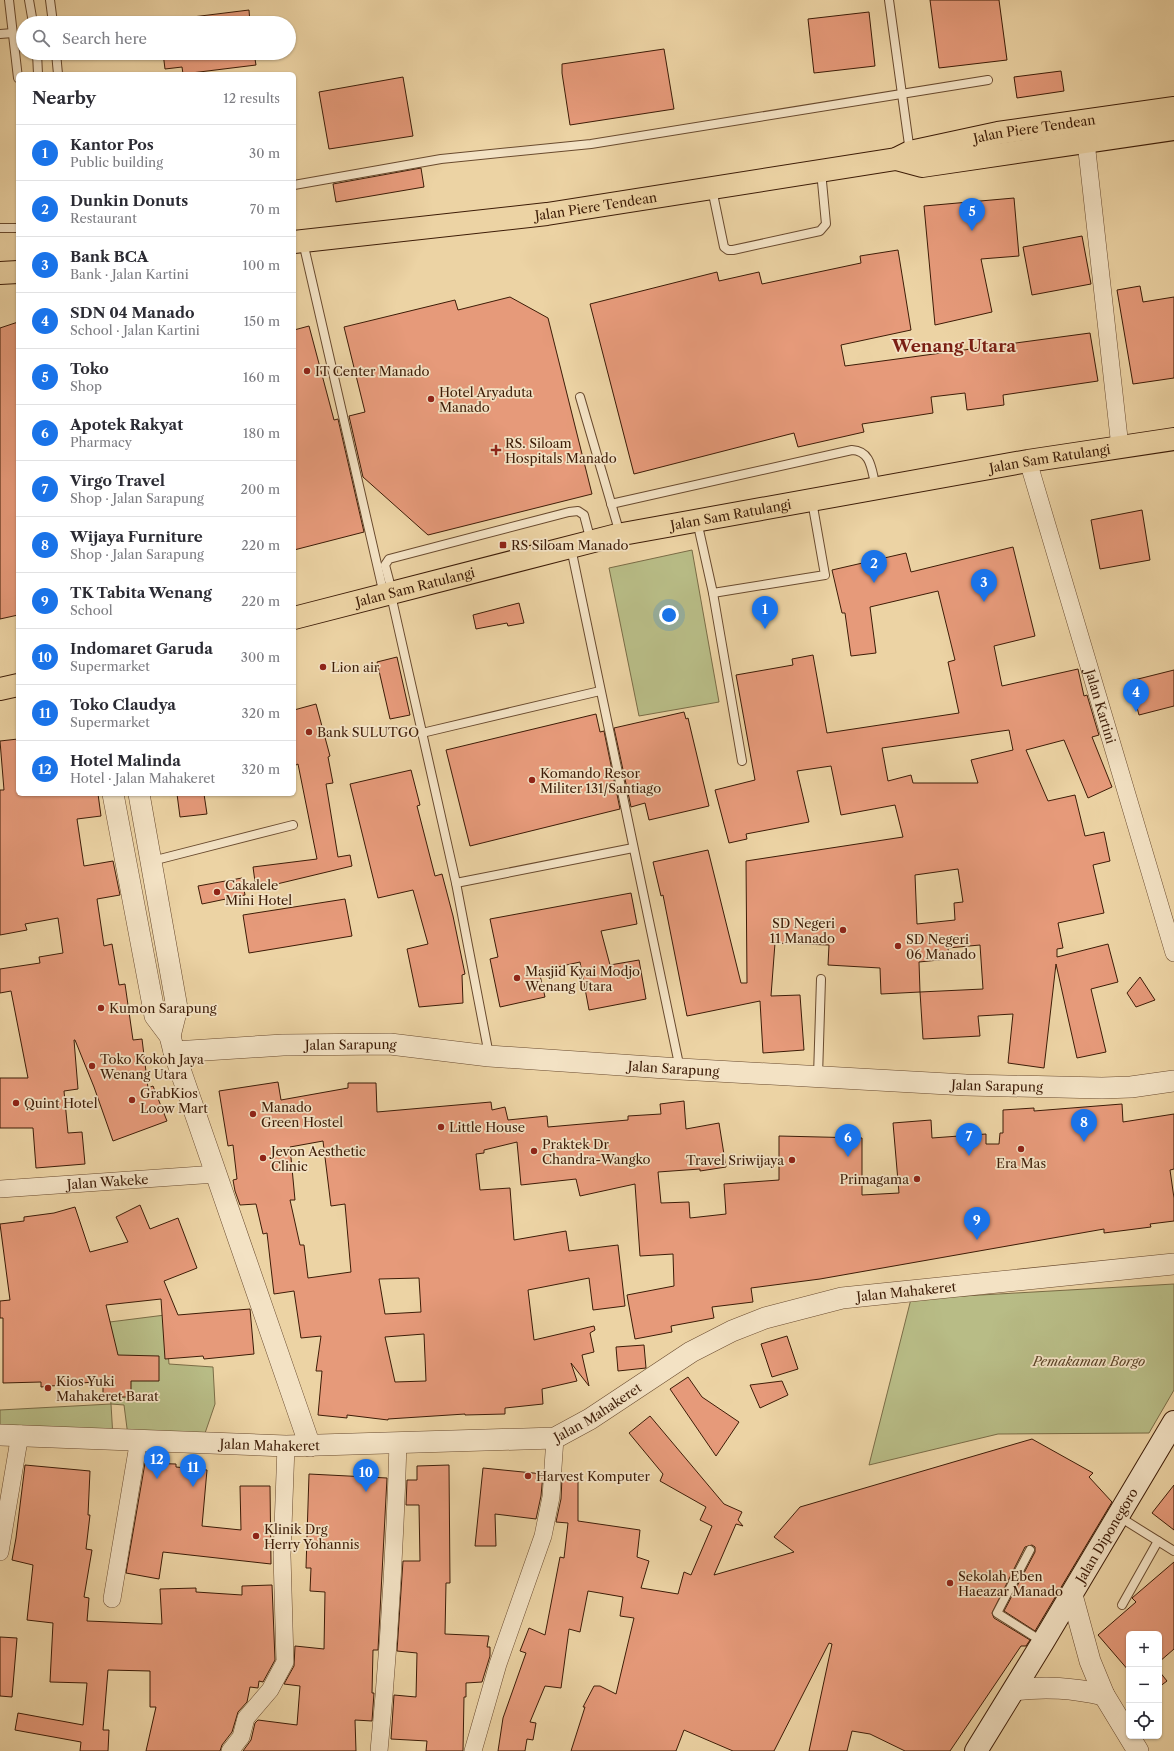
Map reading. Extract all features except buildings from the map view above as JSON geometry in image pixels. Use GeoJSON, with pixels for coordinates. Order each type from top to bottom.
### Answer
{"type":"FeatureCollection","features":[{"type":"Feature","properties":{"kind":"main road","name":"Jalan Piere Tendean"},"geometry":{"type":"LineString","coordinates":[[298,242],[547,214],[905,158],[998,133],[1174,108]]}},
{"type":"Feature","properties":{"kind":"main road","name":"Jalan Piere Tendean"},"geometry":{"type":"LineString","coordinates":[[905,158],[922,166],[1174,129]]}},
{"type":"Feature","properties":{"kind":"main road"},"geometry":{"type":"LineString","coordinates":[[0,273],[16,272]]}},
{"type":"Feature","properties":{"kind":"main road","name":"Jalan Sam Ratulangi"},"geometry":{"type":"LineString","coordinates":[[583,541],[618,527],[872,470],[1001,455],[1174,430]]}},
{"type":"Feature","properties":{"kind":"main road","name":"Jalan Sam Ratulangi"},"geometry":{"type":"LineString","coordinates":[[296,605],[388,588],[583,541],[1028,460],[1174,440]]}},
{"type":"Feature","properties":{"kind":"main road","name":"Jalan Sam Ratulangi"},"geometry":{"type":"LineString","coordinates":[[296,617],[388,588]]}},
{"type":"Feature","properties":{"kind":"main road"},"geometry":{"type":"LineString","coordinates":[[0,689],[16,685]]}},
{"type":"Feature","properties":{"kind":"main road","name":"Jalan Diponegoro"},"geometry":{"type":"LineString","coordinates":[[976,1751],[1044,1642],[1117,1516],[1174,1422]]}},
{"type":"Feature","properties":{"kind":"street"},"geometry":{"type":"LineString","coordinates":[[1086,142],[1119,438]]}},
{"type":"Feature","properties":{"kind":"street","name":"Jalan Kartini"},"geometry":{"type":"LineString","coordinates":[[1028,460],[1174,953]]}},
{"type":"Feature","properties":{"kind":"street"},"geometry":{"type":"LineString","coordinates":[[113,796],[155,1016],[172,1044],[310,1446]]}},
{"type":"Feature","properties":{"kind":"street"},"geometry":{"type":"LineString","coordinates":[[139,796],[177,1008],[172,1044]]}},
{"type":"Feature","properties":{"kind":"street","name":"Jalan Sarapung"},"geometry":{"type":"LineString","coordinates":[[172,1044],[390,1044],[489,1056],[680,1070],[966,1086],[1102,1088],[1131,1087],[1174,1081]]}},
{"type":"Feature","properties":{"kind":"street","name":"Jalan Wakeke"},"geometry":{"type":"LineString","coordinates":[[0,1189],[216,1174]]}},
{"type":"Feature","properties":{"kind":"street","name":"Jalan Mahakeret"},"geometry":{"type":"LineString","coordinates":[[10,1434],[286,1446],[555,1438],[590,1419],[691,1352],[732,1331],[765,1318],[842,1298],[1174,1264]]}},
{"type":"Feature","properties":{"kind":"street"},"geometry":{"type":"LineString","coordinates":[[0,1552],[10,1434]]}},
{"type":"Feature","properties":{"kind":"street"},"geometry":{"type":"LineString","coordinates":[[473,1751],[498,1664],[543,1536],[551,1497],[555,1438]]}},
{"type":"Feature","properties":{"kind":"street"},"geometry":{"type":"LineString","coordinates":[[112,1599],[139,1439]]}},
{"type":"Feature","properties":{"kind":"street"},"geometry":{"type":"LineString","coordinates":[[380,1751],[389,1652],[398,1443]]}},
{"type":"Feature","properties":{"kind":"street"},"geometry":{"type":"LineString","coordinates":[[230,1751],[240,1737],[246,1718],[270,1690],[285,1662],[282,1556],[286,1446]]}},
{"type":"Feature","properties":{"kind":"street"},"geometry":{"type":"LineString","coordinates":[[1072,1595],[1090,1661],[1104,1695],[1138,1751]]}},
{"type":"Feature","properties":{"kind":"street"},"geometry":{"type":"LineString","coordinates":[[1014,1690],[1050,1686],[1104,1695]]}},
{"type":"Feature","properties":{"kind":"lane"},"geometry":{"type":"LineString","coordinates":[[9,0],[17,72]]}},
{"type":"Feature","properties":{"kind":"lane"},"geometry":{"type":"LineString","coordinates":[[29,0],[32,16]]}},
{"type":"Feature","properties":{"kind":"lane"},"geometry":{"type":"LineString","coordinates":[[50,0],[52,16]]}},
{"type":"Feature","properties":{"kind":"lane"},"geometry":{"type":"LineString","coordinates":[[889,0],[902,93],[905,158]]}},
{"type":"Feature","properties":{"kind":"lane"},"geometry":{"type":"LineString","coordinates":[[0,34],[12,33]]}},
{"type":"Feature","properties":{"kind":"lane"},"geometry":{"type":"LineString","coordinates":[[37,60],[38,72]]}},
{"type":"Feature","properties":{"kind":"lane"},"geometry":{"type":"LineString","coordinates":[[57,60],[58,72]]}},
{"type":"Feature","properties":{"kind":"lane"},"geometry":{"type":"LineString","coordinates":[[296,185],[441,159],[591,144],[988,80]]}},
{"type":"Feature","properties":{"kind":"lane"},"geometry":{"type":"LineString","coordinates":[[712,188],[724,247],[728,250],[733,250],[820,231],[824,228],[826,224],[821,170]]}},
{"type":"Feature","properties":{"kind":"lane"},"geometry":{"type":"LineString","coordinates":[[0,228],[16,228]]}},
{"type":"Feature","properties":{"kind":"lane"},"geometry":{"type":"LineString","coordinates":[[298,242],[388,588],[456,883],[489,1056]]}},
{"type":"Feature","properties":{"kind":"lane"},"geometry":{"type":"LineString","coordinates":[[580,397],[618,527]]}},
{"type":"Feature","properties":{"kind":"lane"},"geometry":{"type":"LineString","coordinates":[[611,504],[852,450],[860,451],[872,470]]}},
{"type":"Feature","properties":{"kind":"lane"},"geometry":{"type":"LineString","coordinates":[[713,593],[825,575],[812,500]]}},
{"type":"Feature","properties":{"kind":"lane"},"geometry":{"type":"LineString","coordinates":[[388,588],[385,566],[389,560],[569,512],[578,511],[584,515],[583,541],[600,691],[680,1070]]}},
{"type":"Feature","properties":{"kind":"lane"},"geometry":{"type":"LineString","coordinates":[[697,521],[713,593],[742,761]]}},
{"type":"Feature","properties":{"kind":"lane"},"geometry":{"type":"LineString","coordinates":[[422,733],[600,691]]}},
{"type":"Feature","properties":{"kind":"lane"},"geometry":{"type":"LineString","coordinates":[[151,861],[293,825]]}},
{"type":"Feature","properties":{"kind":"lane"},"geometry":{"type":"LineString","coordinates":[[456,883],[633,848]]}},
{"type":"Feature","properties":{"kind":"lane"},"geometry":{"type":"LineString","coordinates":[[818,1077],[821,980]]}},
{"type":"Feature","properties":{"kind":"lane"},"geometry":{"type":"LineString","coordinates":[[1117,1516],[1174,1551]]}},
{"type":"Feature","properties":{"kind":"lane"},"geometry":{"type":"LineString","coordinates":[[1122,1605],[1158,1541]]}},
{"type":"Feature","properties":{"kind":"lane"},"geometry":{"type":"LineString","coordinates":[[1030,1550],[997,1612],[1044,1642]]}},
{"type":"Feature","properties":{"kind":"green space"},"geometry":{"type":"Polygon","coordinates":[[[692,550],[719,702],[639,716],[609,568],[692,550]]]}},
{"type":"Feature","properties":{"kind":"green space","name":"Pemakaman Borgo"},"geometry":{"type":"Polygon","coordinates":[[[1174,1284],[1174,1390],[1149,1433],[998,1434],[869,1465],[911,1299],[1174,1284]]]}},
{"type":"Feature","properties":{"kind":"green space"},"geometry":{"type":"Polygon","coordinates":[[[165,1315],[169,1364],[213,1367],[215,1404],[203,1439],[128,1436],[124,1405],[111,1404],[94,1324],[165,1315]]]}},
{"type":"Feature","properties":{"kind":"green space"},"geometry":{"type":"Polygon","coordinates":[[[111,1404],[113,1438],[0,1441],[0,1410],[111,1404]]]}},
{"type":"Feature","properties":{"kind":"place","name":"Toko"},"geometry":{"type":"Point","coordinates":[972,231]}},
{"type":"Feature","properties":{"kind":"place","name":"IT Center Manado"},"geometry":{"type":"Point","coordinates":[307,371]}},
{"type":"Feature","properties":{"kind":"place","name":"Hotel Aryaduta Manado"},"geometry":{"type":"Point","coordinates":[431,399]}},
{"type":"Feature","properties":{"kind":"place","name":"RS. Siloam Hospitals Manado"},"geometry":{"type":"Point","coordinates":[496,450]}},
{"type":"Feature","properties":{"kind":"place","name":"RS Siloam Manado"},"geometry":{"type":"Point","coordinates":[503,545]}},
{"type":"Feature","properties":{"kind":"place","name":"Dunkin Donuts"},"geometry":{"type":"Point","coordinates":[874,583]}},
{"type":"Feature","properties":{"kind":"place","name":"Bank BCA"},"geometry":{"type":"Point","coordinates":[984,602]}},
{"type":"Feature","properties":{"kind":"place","name":"Kantor Pos"},"geometry":{"type":"Point","coordinates":[765,629]}},
{"type":"Feature","properties":{"kind":"place","name":"Lion air"},"geometry":{"type":"Point","coordinates":[323,667]}},
{"type":"Feature","properties":{"kind":"place","name":"SDN 04 Manado"},"geometry":{"type":"Point","coordinates":[1136,712]}},
{"type":"Feature","properties":{"kind":"place","name":"Bank SULUTGO"},"geometry":{"type":"Point","coordinates":[309,732]}},
{"type":"Feature","properties":{"kind":"place","name":"Komando Resor Militer 131/Santiago"},"geometry":{"type":"Point","coordinates":[532,780]}},
{"type":"Feature","properties":{"kind":"place","name":"Cakalele Mini Hotel"},"geometry":{"type":"Point","coordinates":[217,892]}},
{"type":"Feature","properties":{"kind":"place","name":"SD Negeri 11 Manado"},"geometry":{"type":"Point","coordinates":[843,930]}},
{"type":"Feature","properties":{"kind":"place","name":"SD Negeri 06 Manado"},"geometry":{"type":"Point","coordinates":[898,946]}},
{"type":"Feature","properties":{"kind":"place","name":"Masjid Kyai Modjo Wenang Utara"},"geometry":{"type":"Point","coordinates":[517,978]}},
{"type":"Feature","properties":{"kind":"place","name":"Kumon Sarapung"},"geometry":{"type":"Point","coordinates":[101,1008]}},
{"type":"Feature","properties":{"kind":"place","name":"Toko Kokoh Jaya Wenang Utara"},"geometry":{"type":"Point","coordinates":[92,1066]}},
{"type":"Feature","properties":{"kind":"place","name":"GrabKios Loow Mart"},"geometry":{"type":"Point","coordinates":[132,1100]}},
{"type":"Feature","properties":{"kind":"place","name":"Quint Hotel"},"geometry":{"type":"Point","coordinates":[16,1103]}},
{"type":"Feature","properties":{"kind":"place","name":"Manado Green Hostel"},"geometry":{"type":"Point","coordinates":[253,1114]}},
{"type":"Feature","properties":{"kind":"place","name":"Little House"},"geometry":{"type":"Point","coordinates":[441,1127]}},
{"type":"Feature","properties":{"kind":"place","name":"Wijaya Furniture"},"geometry":{"type":"Point","coordinates":[1084,1142]}},
{"type":"Feature","properties":{"kind":"place","name":"Era Mas"},"geometry":{"type":"Point","coordinates":[1021,1149]}},
{"type":"Feature","properties":{"kind":"place","name":"Praktek Dr Chandra-Wangko"},"geometry":{"type":"Point","coordinates":[534,1151]}},
{"type":"Feature","properties":{"kind":"place","name":"Virgo Travel"},"geometry":{"type":"Point","coordinates":[969,1156]}},
{"type":"Feature","properties":{"kind":"place","name":"Apotek Rakyat"},"geometry":{"type":"Point","coordinates":[848,1157]}},
{"type":"Feature","properties":{"kind":"place","name":"Jevon Aesthetic Clinic"},"geometry":{"type":"Point","coordinates":[263,1158]}},
{"type":"Feature","properties":{"kind":"place","name":"Travel Sriwijaya"},"geometry":{"type":"Point","coordinates":[792,1160]}},
{"type":"Feature","properties":{"kind":"place","name":"Primagama"},"geometry":{"type":"Point","coordinates":[917,1179]}},
{"type":"Feature","properties":{"kind":"place","name":"TK Tabita Wenang"},"geometry":{"type":"Point","coordinates":[977,1240]}},
{"type":"Feature","properties":{"kind":"place","name":"Kios Yuki Mahakeret Barat"},"geometry":{"type":"Point","coordinates":[48,1388]}},
{"type":"Feature","properties":{"kind":"place","name":"Harvest Komputer"},"geometry":{"type":"Point","coordinates":[528,1476]}},
{"type":"Feature","properties":{"kind":"place","name":"Hotel Malinda"},"geometry":{"type":"Point","coordinates":[157,1479]}},
{"type":"Feature","properties":{"kind":"place","name":"Toko Claudya"},"geometry":{"type":"Point","coordinates":[193,1487]}},
{"type":"Feature","properties":{"kind":"place","name":"Indomaret Garuda"},"geometry":{"type":"Point","coordinates":[366,1492]}},
{"type":"Feature","properties":{"kind":"place","name":"Klinik Drg Herry Yohannis"},"geometry":{"type":"Point","coordinates":[256,1536]}},
{"type":"Feature","properties":{"kind":"place","name":"Sekolah Eben Haeazar Manado"},"geometry":{"type":"Point","coordinates":[950,1583]}},
{"type":"Feature","properties":{"kind":"district","name":"Wenang Utara"},"geometry":{"type":"Point","coordinates":[954,346]}}]}
